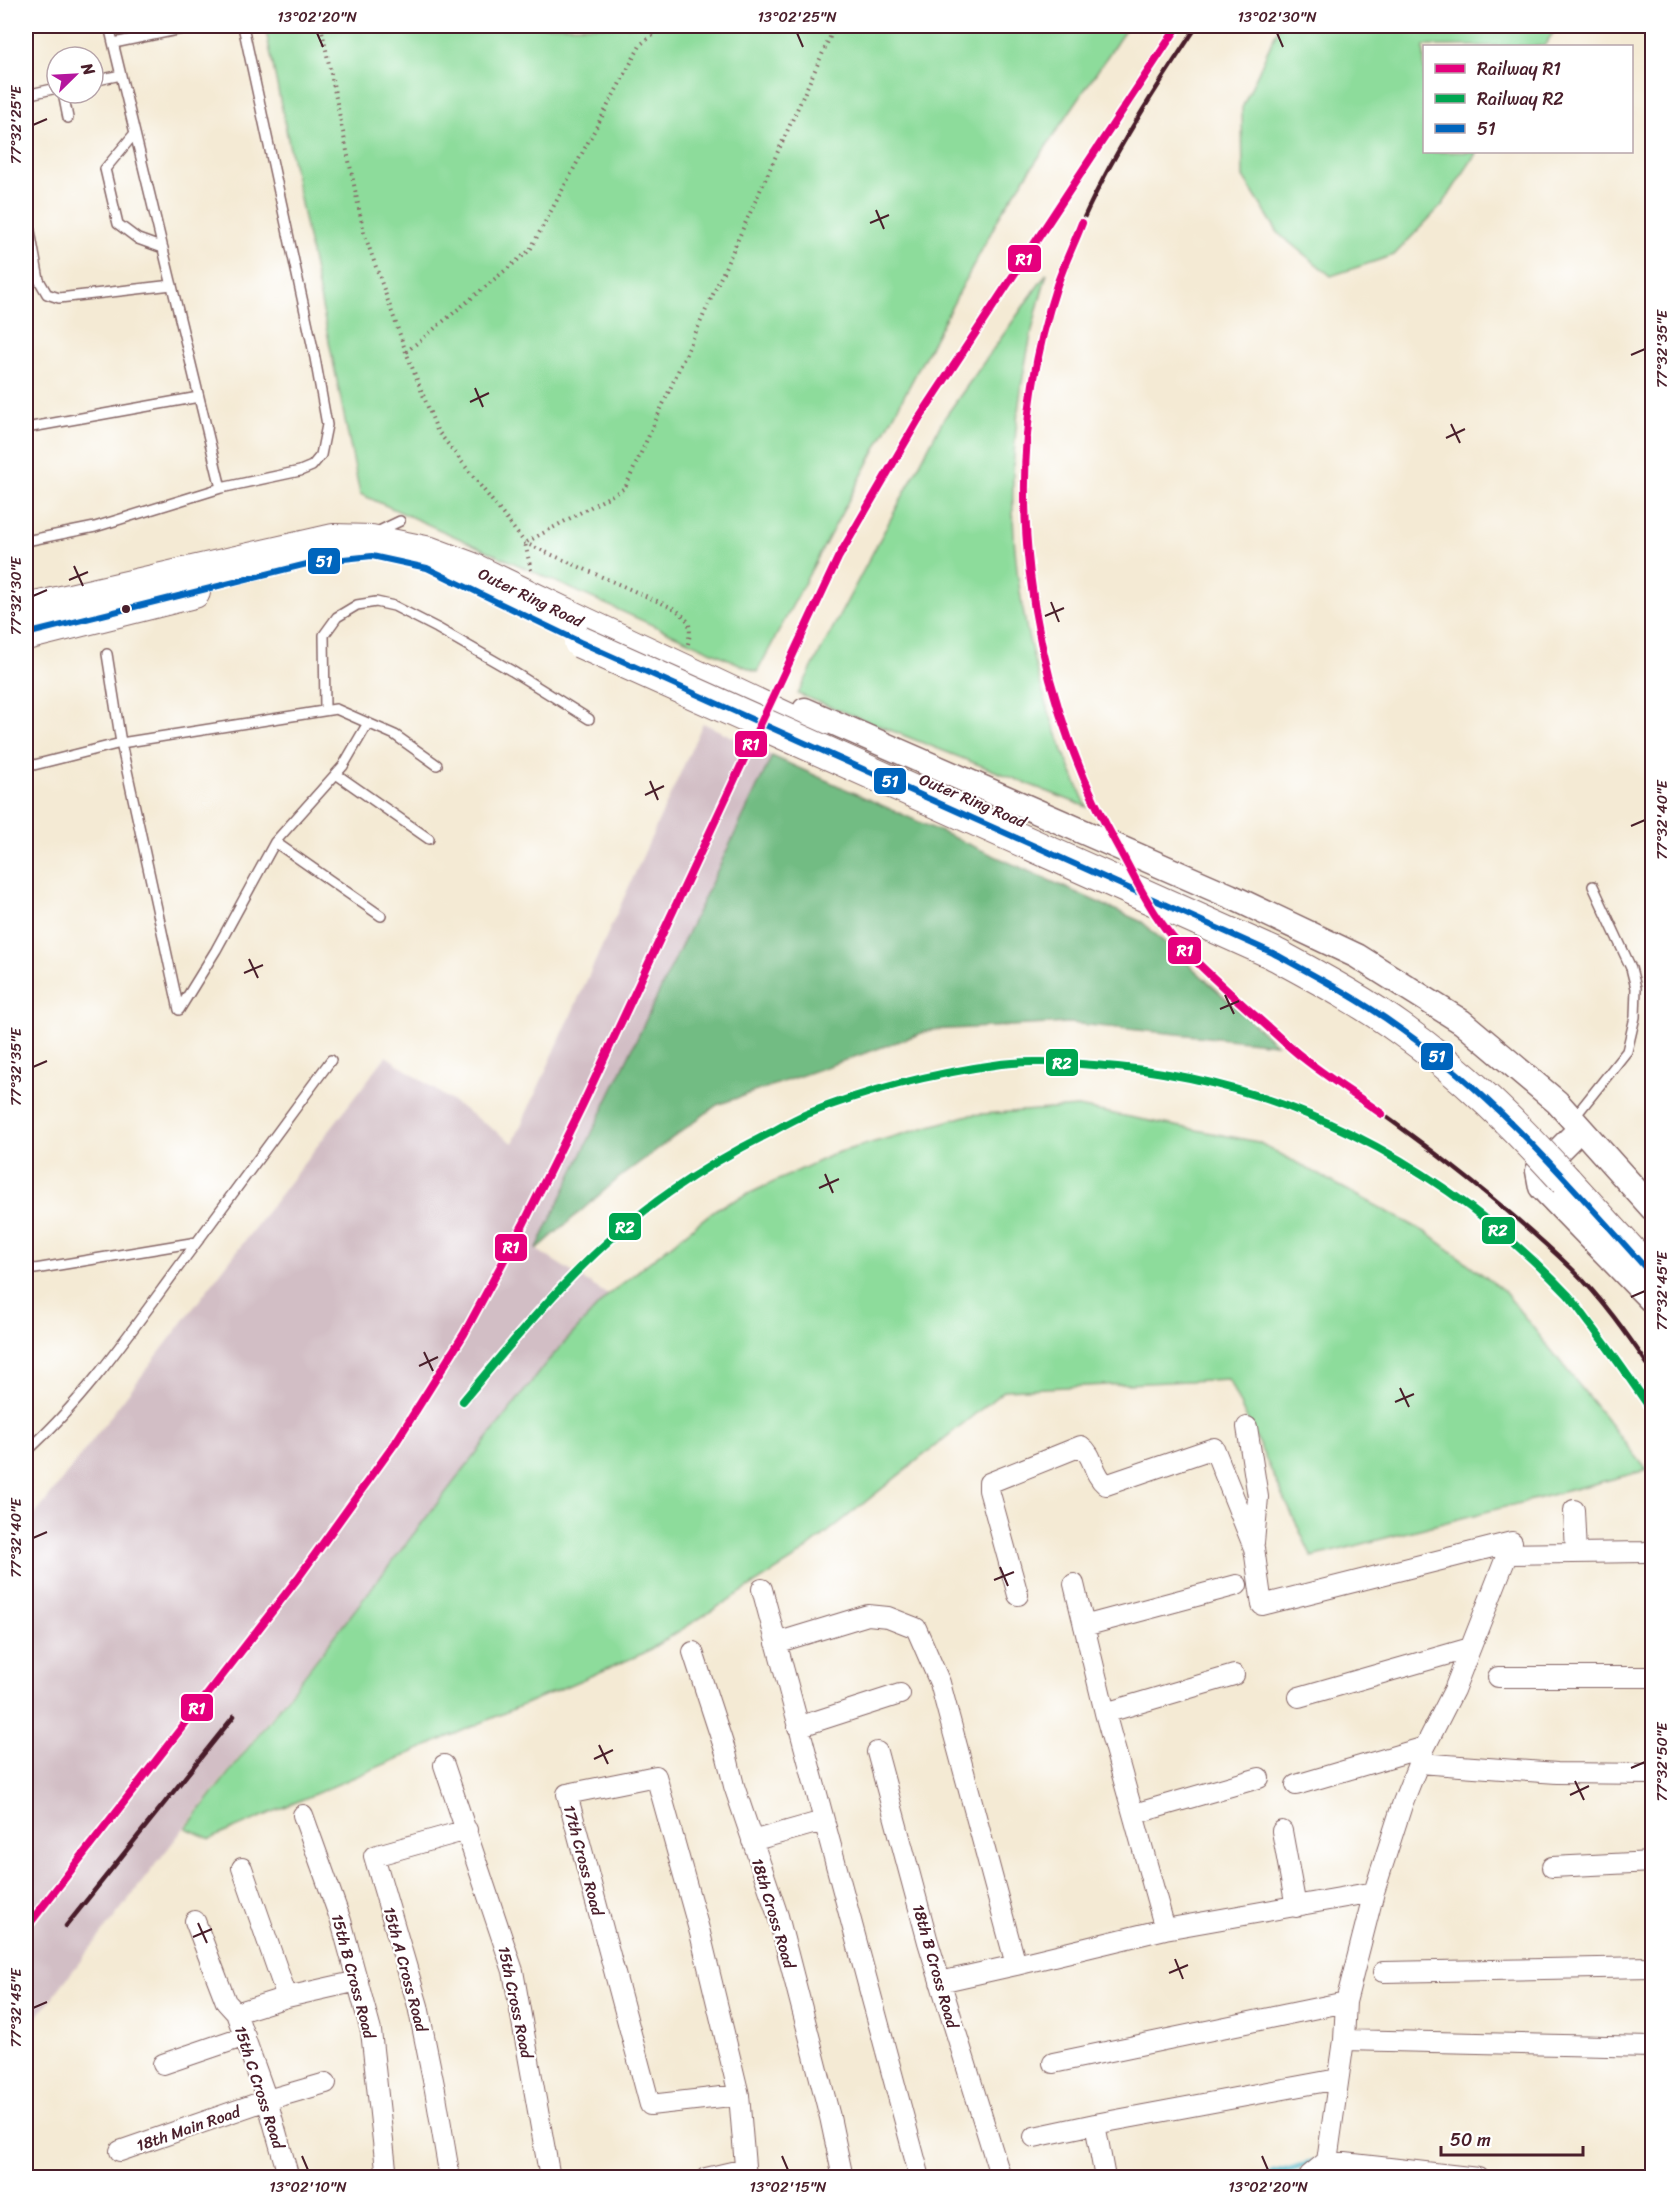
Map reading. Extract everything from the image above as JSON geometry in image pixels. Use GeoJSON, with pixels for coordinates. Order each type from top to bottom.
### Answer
{"type":"FeatureCollection","features":[{"type":"Feature","properties":{"kind":"highway","name":"Outer Ring Road"},"geometry":{"type":"LineString","coordinates":[[26,610],[333,540],[371,541],[440,556],[479,572],[583,633]]}},
{"type":"Feature","properties":{"kind":"highway","name":"Outer Ring Road"},"geometry":{"type":"LineString","coordinates":[[26,634],[315,562],[372,556],[427,568],[583,633],[1272,953],[1340,989],[1402,1029],[1459,1074],[1571,1176],[1653,1256]]}},
{"type":"Feature","properties":{"kind":"highway","name":"Outer Ring Road"},"geometry":{"type":"LineString","coordinates":[[1571,1176],[1653,1275]]}},
{"type":"Feature","properties":{"kind":"street"},"geometry":{"type":"LineString","coordinates":[[805,710],[1230,896],[1357,956],[1462,1022],[1557,1102],[1653,1208]]}},
{"type":"Feature","properties":{"kind":"street"},"geometry":{"type":"LineString","coordinates":[[1576,1124],[1538,1171],[1541,1187],[1653,1301]]}},
{"type":"Feature","properties":{"kind":"street"},"geometry":{"type":"LineString","coordinates":[[1247,1427],[1258,1497],[1254,1548],[1262,1605],[1512,1542],[1454,1690],[1422,1755],[1403,1802],[1374,1892],[1346,2002],[1344,2040],[1327,2161]]}},
{"type":"Feature","properties":{"kind":"street"},"geometry":{"type":"LineString","coordinates":[[1018,1595],[989,1483],[1081,1446],[1088,1451],[1097,1477],[1106,1485],[1214,1448],[1254,1548]]}},
{"type":"Feature","properties":{"kind":"street"},"geometry":{"type":"LineString","coordinates":[[1574,1510],[1576,1553]]}},
{"type":"Feature","properties":{"kind":"street"},"geometry":{"type":"LineString","coordinates":[[1507,1554],[1646,1552],[1653,1550]]}},
{"type":"Feature","properties":{"kind":"street"},"geometry":{"type":"LineString","coordinates":[[1074,1584],[1105,1713],[1165,1929]]}},
{"type":"Feature","properties":{"kind":"street"},"geometry":{"type":"LineString","coordinates":[[1084,1626],[1237,1585]]}},
{"type":"Feature","properties":{"kind":"street"},"geometry":{"type":"LineString","coordinates":[[762,1589],[920,2178]]}},
{"type":"Feature","properties":{"kind":"street"},"geometry":{"type":"LineString","coordinates":[[776,1643],[868,1615],[888,1617],[916,1628],[940,1683],[1016,1965]]}},
{"type":"Feature","properties":{"kind":"street"},"geometry":{"type":"LineString","coordinates":[[1299,1697],[1470,1648]]}},
{"type":"Feature","properties":{"kind":"street","name":"18th Cross Road"},"geometry":{"type":"LineString","coordinates":[[693,1652],[778,1916],[830,2118],[843,2178]]}},
{"type":"Feature","properties":{"kind":"street"},"geometry":{"type":"LineString","coordinates":[[1105,1713],[1234,1675]]}},
{"type":"Feature","properties":{"kind":"street"},"geometry":{"type":"LineString","coordinates":[[1498,1677],[1653,1677]]}},
{"type":"Feature","properties":{"kind":"street"},"geometry":{"type":"LineString","coordinates":[[798,1727],[900,1694]]}},
{"type":"Feature","properties":{"kind":"street","name":"18th B Cross Road"},"geometry":{"type":"LineString","coordinates":[[877,1752],[940,1982],[1001,2178]]}},
{"type":"Feature","properties":{"kind":"street"},"geometry":{"type":"LineString","coordinates":[[1296,1785],[1422,1755],[1557,1773],[1653,1774]]}},
{"type":"Feature","properties":{"kind":"street","name":"15th Cross Road"},"geometry":{"type":"LineString","coordinates":[[444,1765],[513,1971],[550,2178]]}},
{"type":"Feature","properties":{"kind":"street","name":"17th Cross Road"},"geometry":{"type":"LineString","coordinates":[[739,2095],[650,2105],[567,1794],[656,1776],[700,1933],[739,2095],[745,2173]]}},
{"type":"Feature","properties":{"kind":"street"},"geometry":{"type":"LineString","coordinates":[[1134,1814],[1258,1778]]}},
{"type":"Feature","properties":{"kind":"street","name":"15th B Cross Road"},"geometry":{"type":"LineString","coordinates":[[303,1815],[341,1921],[371,2031],[387,2178]]}},
{"type":"Feature","properties":{"kind":"street"},"geometry":{"type":"LineString","coordinates":[[752,1841],[823,1821]]}},
{"type":"Feature","properties":{"kind":"street","name":"15th A Cross Road"},"geometry":{"type":"LineString","coordinates":[[450,2178],[418,2006],[374,1856],[467,1830]]}},
{"type":"Feature","properties":{"kind":"street"},"geometry":{"type":"LineString","coordinates":[[1282,1832],[1296,1907]]}},
{"type":"Feature","properties":{"kind":"street"},"geometry":{"type":"LineString","coordinates":[[1552,1867],[1653,1862]]}},
{"type":"Feature","properties":{"kind":"street"},"geometry":{"type":"LineString","coordinates":[[242,1868],[287,1997]]}},
{"type":"Feature","properties":{"kind":"street"},"geometry":{"type":"LineString","coordinates":[[940,1982],[1165,1929],[1374,1892]]}},
{"type":"Feature","properties":{"kind":"street"},"geometry":{"type":"LineString","coordinates":[[195,1921],[226,2002],[236,2013]]}},
{"type":"Feature","properties":{"kind":"street"},"geometry":{"type":"LineString","coordinates":[[1383,1972],[1653,1967]]}},
{"type":"Feature","properties":{"kind":"street","name":"15th C Cross Road"},"geometry":{"type":"LineString","coordinates":[[289,2178],[267,2100],[236,2013],[287,1997],[358,1981]]}},
{"type":"Feature","properties":{"kind":"street"},"geometry":{"type":"LineString","coordinates":[[1053,2063],[1346,2002]]}},
{"type":"Feature","properties":{"kind":"street"},"geometry":{"type":"LineString","coordinates":[[163,2064],[245,2036]]}},
{"type":"Feature","properties":{"kind":"street"},"geometry":{"type":"LineString","coordinates":[[1344,2040],[1653,2047]]}},
{"type":"Feature","properties":{"kind":"street"},"geometry":{"type":"LineString","coordinates":[[1034,2137],[1338,2079]]}},
{"type":"Feature","properties":{"kind":"street","name":"18th Main Road"},"geometry":{"type":"LineString","coordinates":[[120,2151],[267,2100],[326,2083]]}},
{"type":"Feature","properties":{"kind":"street"},"geometry":{"type":"LineString","coordinates":[[1095,2124],[1105,2178]]}},
{"type":"Feature","properties":{"kind":"street"},"geometry":{"type":"LineString","coordinates":[[1306,2177],[1327,2161],[1478,2178]]}},
{"type":"Feature","properties":{"kind":"street"},"geometry":{"type":"LineString","coordinates":[[706,2178],[745,2173]]}},
{"type":"Feature","properties":{"kind":"lane"},"geometry":{"type":"LineString","coordinates":[[109,26],[221,488]]}},
{"type":"Feature","properties":{"kind":"lane"},"geometry":{"type":"LineString","coordinates":[[114,43],[196,26]]}},
{"type":"Feature","properties":{"kind":"lane"},"geometry":{"type":"LineString","coordinates":[[26,542],[95,527],[221,488],[300,471],[312,466],[321,455],[327,425],[243,26]]}},
{"type":"Feature","properties":{"kind":"lane"},"geometry":{"type":"LineString","coordinates":[[105,78],[121,75]]}},
{"type":"Feature","properties":{"kind":"lane"},"geometry":{"type":"LineString","coordinates":[[26,94],[45,90]]}},
{"type":"Feature","properties":{"kind":"lane"},"geometry":{"type":"LineString","coordinates":[[65,105],[68,118]]}},
{"type":"Feature","properties":{"kind":"lane"},"geometry":{"type":"LineString","coordinates":[[135,133],[105,169],[118,224],[138,239],[164,248]]}},
{"type":"Feature","properties":{"kind":"lane"},"geometry":{"type":"LineString","coordinates":[[26,209],[39,279],[47,294],[59,298],[172,285]]}},
{"type":"Feature","properties":{"kind":"lane"},"geometry":{"type":"LineString","coordinates":[[26,428],[199,397]]}},
{"type":"Feature","properties":{"kind":"lane"},"geometry":{"type":"LineString","coordinates":[[358,541],[400,521]]}},
{"type":"Feature","properties":{"kind":"lane"},"geometry":{"type":"LineString","coordinates":[[325,709],[324,635],[337,617],[357,605],[376,602],[394,606],[437,628],[589,719]]}},
{"type":"Feature","properties":{"kind":"lane"},"geometry":{"type":"LineString","coordinates":[[107,654],[121,743],[179,1010],[216,950],[275,842],[343,766],[368,723]]}},
{"type":"Feature","properties":{"kind":"lane"},"geometry":{"type":"LineString","coordinates":[[26,767],[121,743],[325,709],[336,709],[395,735],[437,765]]}},
{"type":"Feature","properties":{"kind":"lane"},"geometry":{"type":"LineString","coordinates":[[336,774],[429,838]]}},
{"type":"Feature","properties":{"kind":"lane"},"geometry":{"type":"LineString","coordinates":[[275,842],[381,915]]}},
{"type":"Feature","properties":{"kind":"lane"},"geometry":{"type":"LineString","coordinates":[[1576,1124],[1627,1051],[1635,1017],[1636,988],[1631,968],[1593,886]]}},
{"type":"Feature","properties":{"kind":"lane"},"geometry":{"type":"LineString","coordinates":[[26,1452],[87,1387],[331,1060]]}},
{"type":"Feature","properties":{"kind":"lane"},"geometry":{"type":"LineString","coordinates":[[26,1268],[35,1269],[197,1242]]}},
{"type":"Feature","properties":{"kind":"path"},"geometry":{"type":"LineString","coordinates":[[321,26],[364,233],[436,430],[525,543],[532,574]]}},
{"type":"Feature","properties":{"kind":"path"},"geometry":{"type":"LineString","coordinates":[[406,352],[530,250],[641,44],[665,26]]}},
{"type":"Feature","properties":{"kind":"path"},"geometry":{"type":"LineString","coordinates":[[525,543],[625,488],[836,26]]}},
{"type":"Feature","properties":{"kind":"path"},"geometry":{"type":"LineString","coordinates":[[525,543],[675,609],[685,617],[691,629],[688,644]]}},
{"type":"Feature","properties":{"kind":"shaded area"},"geometry":{"type":"Polygon","coordinates":[[[703,723],[772,756],[537,1250],[608,1295],[546,1363],[26,2031],[26,1527],[386,1056],[513,1143],[703,723]]]}},
{"type":"Feature","properties":{"kind":"green space"},"geometry":{"type":"Polygon","coordinates":[[[265,26],[1128,26],[1003,210],[757,672],[360,494],[265,26]]]}},
{"type":"Feature","properties":{"kind":"green space"},"geometry":{"type":"Polygon","coordinates":[[[1279,26],[1558,26],[1545,45],[1423,45],[1423,153],[1476,153],[1443,204],[1394,255],[1331,276],[1279,234],[1243,177],[1242,108],[1279,26]]]}},
{"type":"Feature","properties":{"kind":"green space"},"geometry":{"type":"Polygon","coordinates":[[[1047,273],[1029,343],[1018,412],[1013,478],[1014,544],[1023,609],[1037,674],[1059,740],[1087,807],[798,694],[943,420],[1047,273]]]}},
{"type":"Feature","properties":{"kind":"green space"},"geometry":{"type":"Polygon","coordinates":[[[772,756],[1142,922],[1276,1044],[1069,1023],[931,1030],[717,1105],[620,1177],[536,1250],[772,756]]]}},
{"type":"Feature","properties":{"kind":"green space"},"geometry":{"type":"Polygon","coordinates":[[[1078,1107],[1258,1142],[1427,1233],[1503,1290],[1647,1470],[1312,1557],[1228,1379],[1005,1390],[793,1560],[644,1653],[210,1839],[186,1828],[546,1363],[608,1295],[716,1209],[836,1153],[969,1115],[1078,1107]]]}},
{"type":"Feature","properties":{"kind":"waterway"},"geometry":{"type":"LineString","coordinates":[[1259,2178],[1313,2163]]}},
{"type":"Feature","properties":{"kind":"railway"},"geometry":{"type":"LineString","coordinates":[[1197,26],[1118,151],[1084,217],[1057,285],[1036,369],[1027,477],[1027,533],[1032,588],[1041,641],[1054,694],[1071,746],[1092,797],[1118,848],[1151,906],[1180,944],[1240,1003],[1300,1056],[1445,1160],[1551,1249],[1604,1304],[1652,1371]]}},
{"type":"Feature","properties":{"kind":"railway"},"geometry":{"type":"LineString","coordinates":[[66,1926],[234,1716]]}},
{"type":"Feature","properties":{"kind":"rail line","name":"R1"},"geometry":{"type":"LineString","coordinates":[[26,1928],[298,1578],[396,1442],[464,1334],[523,1225],[582,1106],[838,558],[918,420],[1178,26]]}},
{"type":"Feature","properties":{"kind":"rail line","name":"R1"},"geometry":{"type":"LineString","coordinates":[[1082,223],[1057,285],[1039,355],[1028,426],[1025,499],[1030,571],[1041,643],[1060,713],[1085,781],[1117,845],[1150,905],[1173,938],[1212,977],[1296,1052],[1382,1114]]}},
{"type":"Feature","properties":{"kind":"rail line","name":"R2"},"geometry":{"type":"LineString","coordinates":[[463,1401],[534,1317],[585,1263],[640,1214],[718,1161],[797,1118],[854,1097],[952,1072],[1001,1064],[1036,1062],[1094,1065],[1162,1073],[1228,1087],[1292,1108],[1353,1135],[1411,1167],[1467,1205],[1519,1247],[1568,1295],[1652,1411]]}},
{"type":"Feature","properties":{"kind":"transit line","name":"51"},"geometry":{"type":"LineString","coordinates":[[26,634],[315,562],[372,556],[427,568],[580,642],[1273,953],[1339,989],[1402,1030],[1471,1085],[1534,1146],[1652,1275]]}}]}
